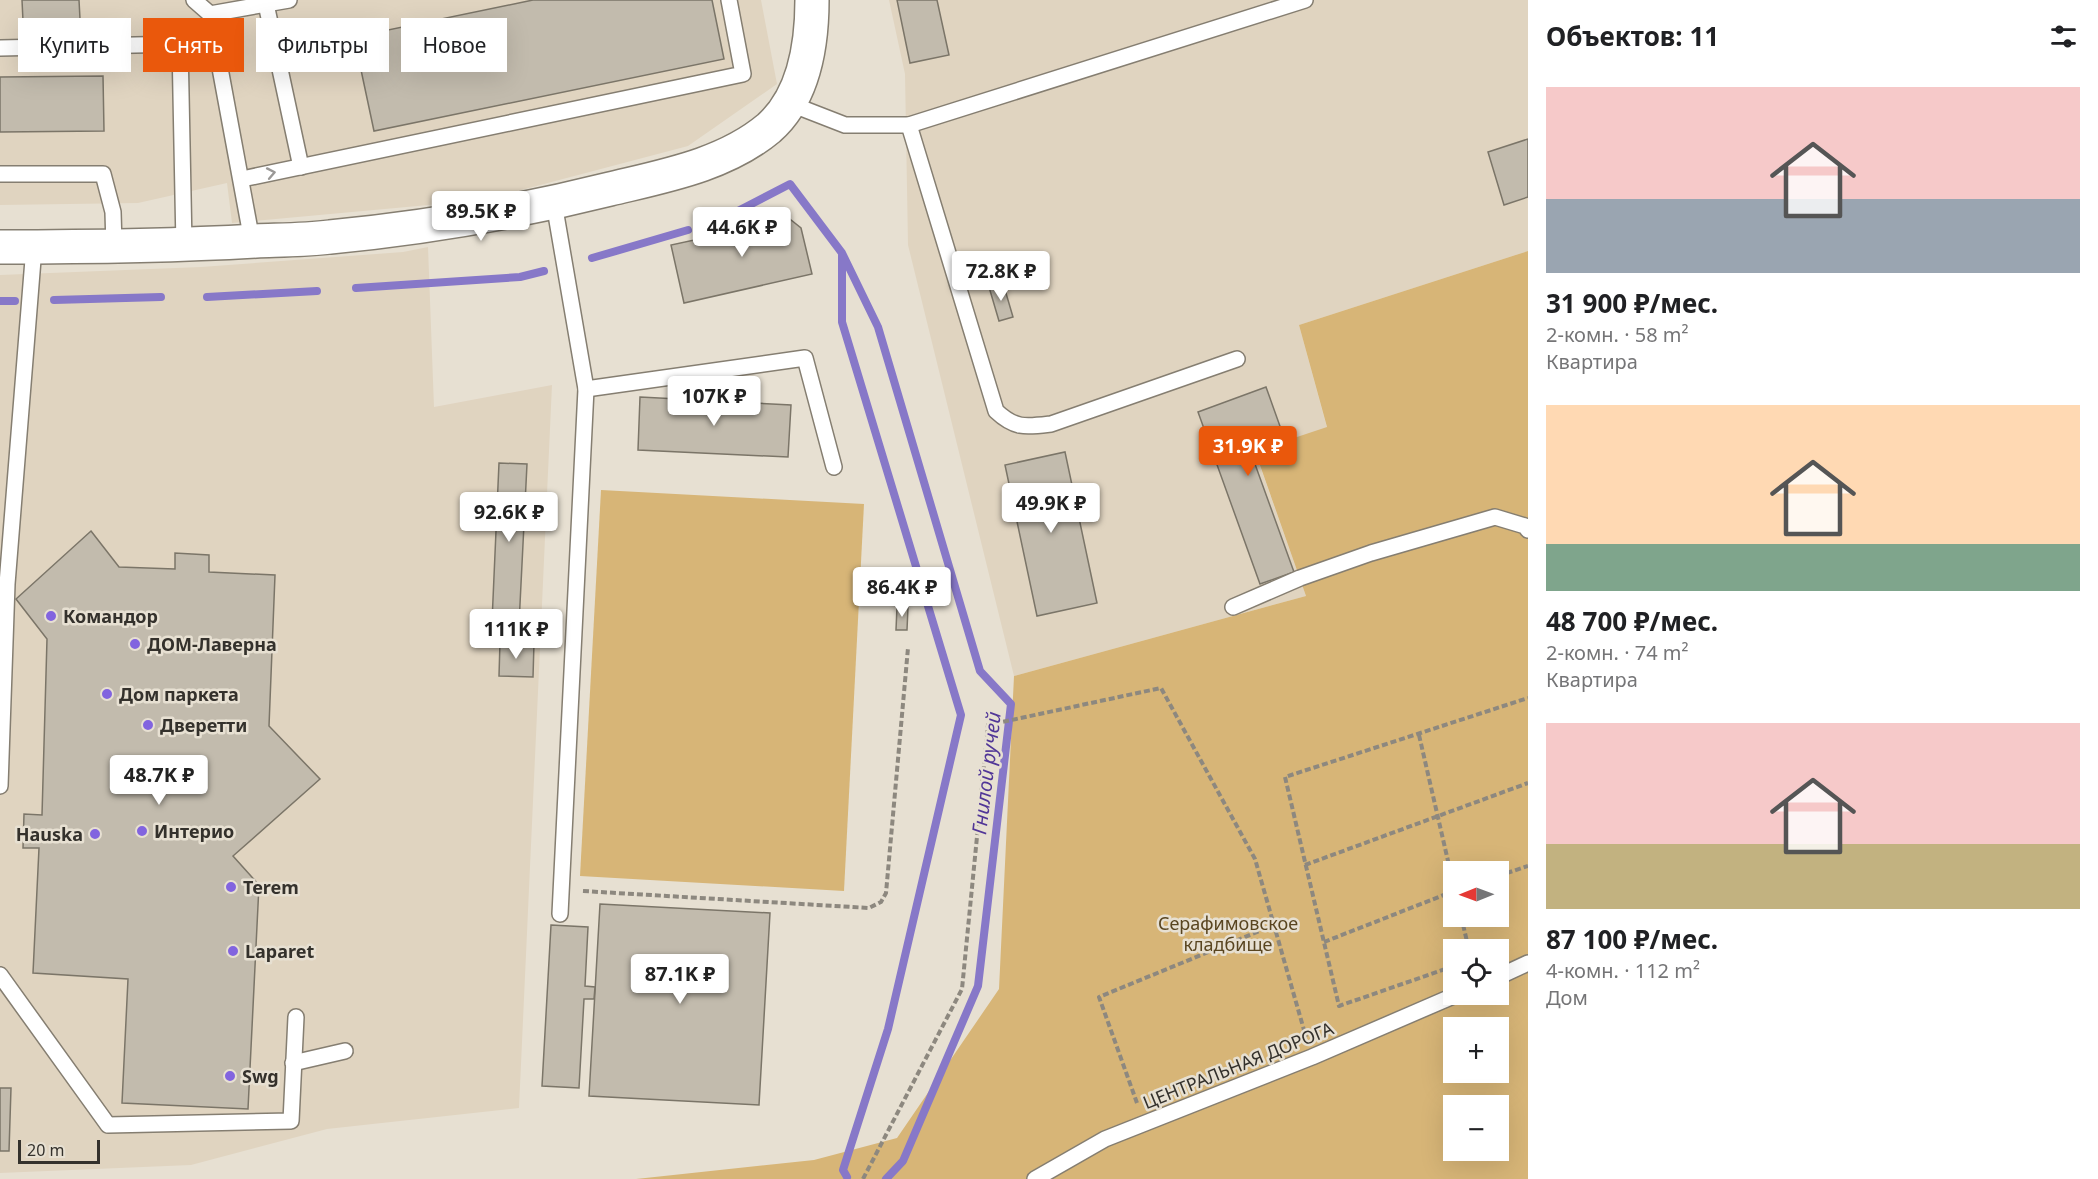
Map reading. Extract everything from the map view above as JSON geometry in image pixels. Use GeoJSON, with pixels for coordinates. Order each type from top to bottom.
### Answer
{"type":"FeatureCollection","features":[{"type":"Feature","properties":{"kind":"street"},"geometry":{"type":"LineString","coordinates":[[0,247],[184,246],[328,238],[446,222],[554,203],[709,162],[745,144],[769,128],[790,104],[804,68],[812,27],[812,0]]}},
{"type":"Feature","properties":{"kind":"lane"},"geometry":{"type":"LineString","coordinates":[[194,0],[210,14],[252,242]]}},
{"type":"Feature","properties":{"kind":"lane"},"geometry":{"type":"LineString","coordinates":[[210,14],[290,0]]}},
{"type":"Feature","properties":{"kind":"lane"},"geometry":{"type":"LineString","coordinates":[[242,179],[743,74],[729,0]]}},
{"type":"Feature","properties":{"kind":"lane"},"geometry":{"type":"LineString","coordinates":[[790,104],[845,125],[909,124],[1305,0]]}},
{"type":"Feature","properties":{"kind":"lane"},"geometry":{"type":"LineString","coordinates":[[266,4],[301,167]]}},
{"type":"Feature","properties":{"kind":"lane"},"geometry":{"type":"LineString","coordinates":[[0,48],[180,44],[184,246]]}},
{"type":"Feature","properties":{"kind":"lane"},"geometry":{"type":"LineString","coordinates":[[909,124],[996,411],[1008,423],[1026,427],[1050,424],[1237,359]]}},
{"type":"Feature","properties":{"kind":"lane"},"geometry":{"type":"LineString","coordinates":[[0,174],[103,174],[113,212],[114,246]]}},
{"type":"Feature","properties":{"kind":"lane"},"geometry":{"type":"LineString","coordinates":[[554,203],[586,389],[560,914]]}},
{"type":"Feature","properties":{"kind":"lane"},"geometry":{"type":"LineString","coordinates":[[0,786],[7,584],[34,247]]}},
{"type":"Feature","properties":{"kind":"lane"},"geometry":{"type":"LineString","coordinates":[[586,389],[805,358],[834,467]]}},
{"type":"Feature","properties":{"kind":"lane"},"geometry":{"type":"LineString","coordinates":[[1233,608],[1300,578],[1371,553],[1495,517],[1526,526],[1528,530]]}},
{"type":"Feature","properties":{"kind":"lane"},"geometry":{"type":"LineString","coordinates":[[1509,972],[1528,963]]}},
{"type":"Feature","properties":{"kind":"lane"},"geometry":{"type":"LineString","coordinates":[[0,975],[108,1125],[291,1121],[296,1017]]}},
{"type":"Feature","properties":{"kind":"lane","name":"ЦЕНТРАЛЬНАЯ ДОРОГА"},"geometry":{"type":"LineString","coordinates":[[1035,1179],[1105,1140],[1312,1057],[1443,1000]]}},
{"type":"Feature","properties":{"kind":"lane"},"geometry":{"type":"LineString","coordinates":[[294,1063],[345,1051]]}},
{"type":"Feature","properties":{"kind":"path"},"geometry":{"type":"LineString","coordinates":[[561,889],[869,908],[881,902],[886,893],[908,648]]}},
{"type":"Feature","properties":{"kind":"path"},"geometry":{"type":"LineString","coordinates":[[863,1179],[962,989],[988,725],[998,722],[1161,688],[1255,859],[1312,1057]]}},
{"type":"Feature","properties":{"kind":"path"},"geometry":{"type":"LineString","coordinates":[[1443,970],[1339,1006],[1285,777],[1528,698]]}},
{"type":"Feature","properties":{"kind":"path"},"geometry":{"type":"LineString","coordinates":[[1419,735],[1448,861]]}},
{"type":"Feature","properties":{"kind":"path"},"geometry":{"type":"LineString","coordinates":[[1305,865],[1528,783]]}},
{"type":"Feature","properties":{"kind":"path"},"geometry":{"type":"LineString","coordinates":[[1509,872],[1528,866]]}},
{"type":"Feature","properties":{"kind":"path"},"geometry":{"type":"LineString","coordinates":[[1324,942],[1443,893]]}},
{"type":"Feature","properties":{"kind":"path"},"geometry":{"type":"LineString","coordinates":[[1144,1124],[1099,997],[1274,925]]}},
{"type":"Feature","properties":{"kind":"shaded area"},"geometry":{"type":"Polygon","coordinates":[[[0,0],[761,0],[777,84],[688,146],[483,200],[232,223],[227,183],[138,203],[0,205],[0,0]]]}},
{"type":"Feature","properties":{"kind":"shaded area"},"geometry":{"type":"Polygon","coordinates":[[[889,0],[1528,0],[1528,251],[1299,325],[1327,428],[1255,452],[1306,596],[1014,676],[908,245],[905,74],[889,0]]]}},
{"type":"Feature","properties":{"kind":"shaded area"},"geometry":{"type":"Polygon","coordinates":[[[428,247],[434,407],[552,385],[519,1108],[327,1129],[191,1165],[0,1173],[0,275],[201,267],[403,252],[428,247]]]}},
{"type":"Feature","properties":{"kind":"green space","name":"Серафимовское кладбище"},"geometry":{"type":"Polygon","coordinates":[[[1528,251],[1528,1179],[636,1179],[814,1160],[897,1138],[999,989],[1014,676],[1306,596],[1255,451],[1327,427],[1299,325],[1528,251]]]}},
{"type":"Feature","properties":{"kind":"green space"},"geometry":{"type":"Polygon","coordinates":[[[601,490],[864,504],[844,891],[580,876],[601,490]]]}},
{"type":"Feature","properties":{"kind":"building"},"geometry":{"type":"Polygon","coordinates":[[[22,0],[79,0],[80,18],[23,18],[22,0]]]}},
{"type":"Feature","properties":{"kind":"building"},"geometry":{"type":"Polygon","coordinates":[[[533,0],[712,0],[724,59],[374,131],[361,72],[389,72],[389,30],[401,27],[401,72],[507,72],[507,18],[446,18],[533,0]]]}},
{"type":"Feature","properties":{"kind":"building"},"geometry":{"type":"Polygon","coordinates":[[[897,0],[937,0],[949,55],[910,63],[897,0]]]}},
{"type":"Feature","properties":{"kind":"building"},"geometry":{"type":"Polygon","coordinates":[[[103,76],[104,131],[0,132],[0,77],[103,76]]]}},
{"type":"Feature","properties":{"kind":"building"},"geometry":{"type":"Polygon","coordinates":[[[1528,139],[1528,197],[1504,205],[1488,152],[1528,139]]]}},
{"type":"Feature","properties":{"kind":"building"},"geometry":{"type":"Polygon","coordinates":[[[781,212],[801,228],[812,274],[684,303],[671,245],[736,231],[735,223],[781,212]]]}},
{"type":"Feature","properties":{"kind":"building"},"geometry":{"type":"Polygon","coordinates":[[[1003,283],[1013,317],[999,321],[989,287],[1003,283]]]}},
{"type":"Feature","properties":{"kind":"building"},"geometry":{"type":"Polygon","coordinates":[[[1266,387],[1281,429],[1247,442],[1294,572],[1260,584],[1198,412],[1266,387]]]}},
{"type":"Feature","properties":{"kind":"building"},"geometry":{"type":"Polygon","coordinates":[[[640,397],[791,405],[788,457],[638,450],[640,397]]]}},
{"type":"Feature","properties":{"kind":"building"},"geometry":{"type":"Polygon","coordinates":[[[1065,452],[1097,603],[1037,616],[1005,465],[1065,452]]]}},
{"type":"Feature","properties":{"kind":"building"},"geometry":{"type":"Polygon","coordinates":[[[499,463],[527,464],[519,624],[492,622],[499,463]]]}},
{"type":"Feature","properties":{"kind":"building","name":"Интерио"},"geometry":{"type":"Polygon","coordinates":[[[91,531],[119,567],[175,569],[175,553],[209,555],[209,572],[275,575],[269,726],[320,779],[233,856],[259,885],[248,1109],[122,1103],[128,979],[33,973],[39,848],[23,848],[24,814],[42,815],[47,639],[16,599],[91,531]]]}},
{"type":"Feature","properties":{"kind":"building"},"geometry":{"type":"Polygon","coordinates":[[[897,607],[908,607],[907,630],[896,630],[897,607]]]}},
{"type":"Feature","properties":{"kind":"building"},"geometry":{"type":"Polygon","coordinates":[[[500,642],[534,643],[533,677],[499,676],[500,642]]]}},
{"type":"Feature","properties":{"kind":"building"},"geometry":{"type":"Polygon","coordinates":[[[600,904],[770,913],[759,1105],[589,1096],[600,904]]]}},
{"type":"Feature","properties":{"kind":"building"},"geometry":{"type":"Polygon","coordinates":[[[551,925],[588,927],[585,986],[595,987],[594,999],[584,999],[579,1088],[542,1086],[551,925]]]}},
{"type":"Feature","properties":{"kind":"building"},"geometry":{"type":"Polygon","coordinates":[[[0,1088],[11,1088],[9,1151],[0,1151],[0,1088]]]}},
{"type":"Feature","properties":{"kind":"waterway","name":"Гнилой ручей"},"geometry":{"type":"LineString","coordinates":[[734,213],[790,184],[842,253],[878,327],[980,671],[1011,704],[978,986],[903,1161],[886,1179]]}},
{"type":"Feature","properties":{"kind":"waterway"},"geometry":{"type":"LineString","coordinates":[[592,258],[688,230]]}},
{"type":"Feature","properties":{"kind":"waterway"},"geometry":{"type":"LineString","coordinates":[[842,256],[842,322],[961,715],[888,1029],[843,1170],[847,1177]]}},
{"type":"Feature","properties":{"kind":"waterway"},"geometry":{"type":"LineString","coordinates":[[356,288],[520,277],[544,271]]}},
{"type":"Feature","properties":{"kind":"waterway"},"geometry":{"type":"LineString","coordinates":[[207,297],[317,291]]}},
{"type":"Feature","properties":{"kind":"waterway"},"geometry":{"type":"LineString","coordinates":[[54,300],[161,297]]}},
{"type":"Feature","properties":{"kind":"waterway"},"geometry":{"type":"LineString","coordinates":[[0,301],[15,301]]}},
{"type":"Feature","properties":{"kind":"place","name":"Командор"},"geometry":{"type":"Point","coordinates":[51,616]}},
{"type":"Feature","properties":{"kind":"place","name":"ДОМ-Лаверна"},"geometry":{"type":"Point","coordinates":[135,644]}},
{"type":"Feature","properties":{"kind":"place","name":"Дом паркета"},"geometry":{"type":"Point","coordinates":[107,694]}},
{"type":"Feature","properties":{"kind":"place","name":"Дверетти"},"geometry":{"type":"Point","coordinates":[148,725]}},
{"type":"Feature","properties":{"kind":"place","name":"Интерио"},"geometry":{"type":"Point","coordinates":[142,831]}},
{"type":"Feature","properties":{"kind":"place","name":"Hauska"},"geometry":{"type":"Point","coordinates":[95,834]}},
{"type":"Feature","properties":{"kind":"place","name":"Terem"},"geometry":{"type":"Point","coordinates":[231,887]}},
{"type":"Feature","properties":{"kind":"place","name":"Laparet"},"geometry":{"type":"Point","coordinates":[233,951]}},
{"type":"Feature","properties":{"kind":"place","name":"Swg"},"geometry":{"type":"Point","coordinates":[230,1076]}}]}
